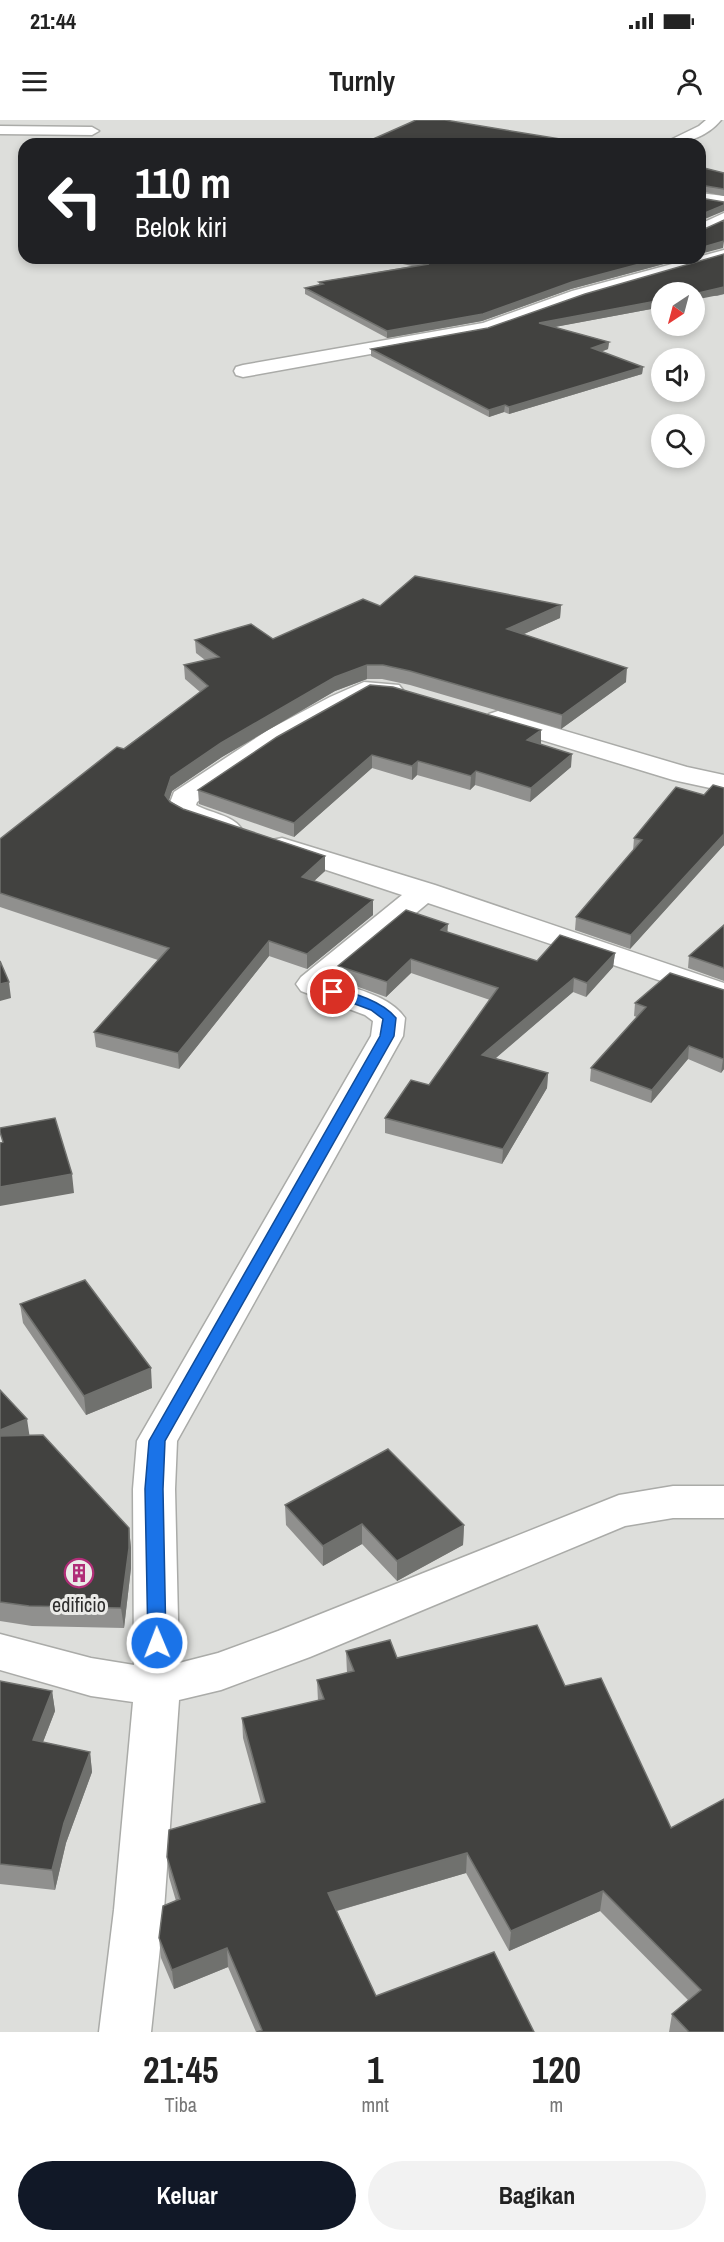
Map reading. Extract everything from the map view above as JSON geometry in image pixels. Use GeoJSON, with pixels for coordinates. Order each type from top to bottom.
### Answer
{"type":"FeatureCollection","features":[{"type":"Feature","properties":{"kind":"street"},"geometry":{"type":"LineString","coordinates":[[683,138],[704,129],[714,120]]}},
{"type":"Feature","properties":{"kind":"street"},"geometry":{"type":"LineString","coordinates":[[0,130],[92,131]]}},
{"type":"Feature","properties":{"kind":"street"},"geometry":{"type":"LineString","coordinates":[[706,198],[724,201]]}},
{"type":"Feature","properties":{"kind":"street"},"geometry":{"type":"LineString","coordinates":[[706,228],[724,218]]}},
{"type":"Feature","properties":{"kind":"street"},"geometry":{"type":"LineString","coordinates":[[706,241],[724,248]]}},
{"type":"Feature","properties":{"kind":"street"},"geometry":{"type":"LineString","coordinates":[[706,260],[724,255]]}},
{"type":"Feature","properties":{"kind":"street"},"geometry":{"type":"LineString","coordinates":[[243,371],[487,328],[578,295],[691,264]]}},
{"type":"Feature","properties":{"kind":"street"},"geometry":{"type":"LineString","coordinates":[[411,695],[383,688],[364,690],[277,736],[236,762],[184,798],[182,808],[205,820],[425,891],[724,993]]}},
{"type":"Feature","properties":{"kind":"street"},"geometry":{"type":"LineString","coordinates":[[479,714],[682,774],[724,783]]}},
{"type":"Feature","properties":{"kind":"street"},"geometry":{"type":"LineString","coordinates":[[125,2032],[139,1910],[158,1687],[154,1489],[157,1441],[387,1036],[389,1018],[376,1008],[312,984],[425,891]]}},
{"type":"Feature","properties":{"kind":"street"},"geometry":{"type":"LineString","coordinates":[[0,1652],[91,1677],[158,1687],[221,1671],[294,1644],[620,1511],[673,1502],[724,1502]]}},
{"type":"Feature","properties":{"kind":"building"},"geometry":{"type":"Polygon","coordinates":[[[416,120],[445,120],[554,138],[376,138],[416,120]]]}},
{"type":"Feature","properties":{"kind":"building"},"geometry":{"type":"Polygon","coordinates":[[[706,168],[724,173],[724,189],[706,186],[706,168]]]}},
{"type":"Feature","properties":{"kind":"building"},"geometry":{"type":"Polygon","coordinates":[[[706,199],[724,202],[724,205],[706,212],[706,199]]]}},
{"type":"Feature","properties":{"kind":"building"},"geometry":{"type":"Polygon","coordinates":[[[724,220],[724,241],[706,246],[706,228],[724,220]]]}},
{"type":"Feature","properties":{"kind":"building"},"geometry":{"type":"Polygon","coordinates":[[[724,254],[724,287],[705,291],[705,282],[651,282],[651,302],[539,323],[609,342],[592,348],[643,367],[509,407],[505,405],[489,410],[371,349],[488,328],[585,294],[689,264],[706,264],[706,259],[724,254]]]}},
{"type":"Feature","properties":{"kind":"building"},"geometry":{"type":"Polygon","coordinates":[[[429,264],[640,264],[572,282],[483,314],[387,331],[305,288],[323,284],[319,282],[429,264]]]}},
{"type":"Feature","properties":{"kind":"building"},"geometry":{"type":"Polygon","coordinates":[[[415,576],[561,605],[507,629],[627,668],[562,715],[410,671],[383,665],[367,665],[335,677],[221,743],[171,777],[165,795],[170,802],[183,809],[325,856],[302,877],[373,900],[307,954],[269,941],[178,1053],[94,1032],[169,948],[0,893],[0,839],[117,747],[124,749],[208,686],[184,665],[219,657],[195,640],[251,624],[273,639],[363,599],[380,606],[415,576]]]}},
{"type":"Feature","properties":{"kind":"building"},"geometry":{"type":"Polygon","coordinates":[[[370,685],[393,687],[541,730],[527,740],[572,754],[531,788],[476,771],[471,776],[418,761],[412,766],[372,755],[294,823],[198,790],[277,737],[370,685]]]}},
{"type":"Feature","properties":{"kind":"building"},"geometry":{"type":"Polygon","coordinates":[[[713,785],[724,788],[724,834],[631,935],[576,917],[642,840],[634,838],[676,787],[704,795],[713,785]]]}},
{"type":"Feature","properties":{"kind":"building"},"geometry":{"type":"Polygon","coordinates":[[[406,910],[448,924],[441,930],[537,961],[560,935],[615,953],[587,983],[574,978],[482,1055],[548,1073],[503,1149],[385,1118],[411,1080],[429,1085],[498,988],[411,959],[387,982],[338,966],[406,910]]]}},
{"type":"Feature","properties":{"kind":"building"},"geometry":{"type":"Polygon","coordinates":[[[724,925],[724,968],[689,956],[724,925]]]}},
{"type":"Feature","properties":{"kind":"building"},"geometry":{"type":"Polygon","coordinates":[[[0,961],[9,982],[0,984],[0,961]]]}},
{"type":"Feature","properties":{"kind":"building"},"geometry":{"type":"Polygon","coordinates":[[[670,973],[724,990],[724,1058],[689,1046],[652,1090],[591,1068],[646,1007],[635,1003],[670,973]]]}},
{"type":"Feature","properties":{"kind":"building"},"geometry":{"type":"Polygon","coordinates":[[[55,1118],[72,1174],[0,1187],[0,1143],[3,1142],[0,1128],[55,1118]]]}},
{"type":"Feature","properties":{"kind":"building"},"geometry":{"type":"Polygon","coordinates":[[[85,1280],[151,1368],[84,1396],[20,1304],[85,1280]]]}},
{"type":"Feature","properties":{"kind":"building"},"geometry":{"type":"Polygon","coordinates":[[[0,1390],[27,1419],[0,1430],[0,1390]]]}},
{"type":"Feature","properties":{"kind":"building"},"geometry":{"type":"Polygon","coordinates":[[[43,1435],[129,1528],[129,1548],[121,1608],[29,1606],[0,1602],[0,1436],[43,1435]]]}},
{"type":"Feature","properties":{"kind":"building"},"geometry":{"type":"Polygon","coordinates":[[[388,1449],[464,1525],[397,1561],[362,1524],[323,1546],[285,1505],[388,1449]]]}},
{"type":"Feature","properties":{"kind":"building"},"geometry":{"type":"Polygon","coordinates":[[[537,1625],[565,1686],[601,1678],[671,1828],[724,1799],[724,2032],[689,2032],[672,2014],[701,1990],[603,1891],[511,1931],[467,1853],[328,1893],[376,1996],[494,1952],[534,2032],[257,2032],[262,2030],[227,1948],[172,1970],[159,1938],[163,1906],[180,1899],[167,1857],[169,1830],[265,1802],[242,1718],[324,1699],[317,1680],[354,1671],[346,1651],[390,1640],[397,1658],[537,1625]]]}},
{"type":"Feature","properties":{"kind":"building"},"geometry":{"type":"Polygon","coordinates":[[[0,1681],[52,1691],[33,1740],[90,1752],[64,1823],[52,1870],[0,1864],[0,1681]]]}},
{"type":"Feature","properties":{"kind":"place","name":"edificio"},"geometry":{"type":"Point","coordinates":[79,1573]}},
{"type":"Feature","properties":{"kind":"route"},"geometry":{"type":"LineString","coordinates":[[157,1643],[154,1489],[157,1441],[387,1036],[389,1018],[376,1008],[333,992]]}}]}
